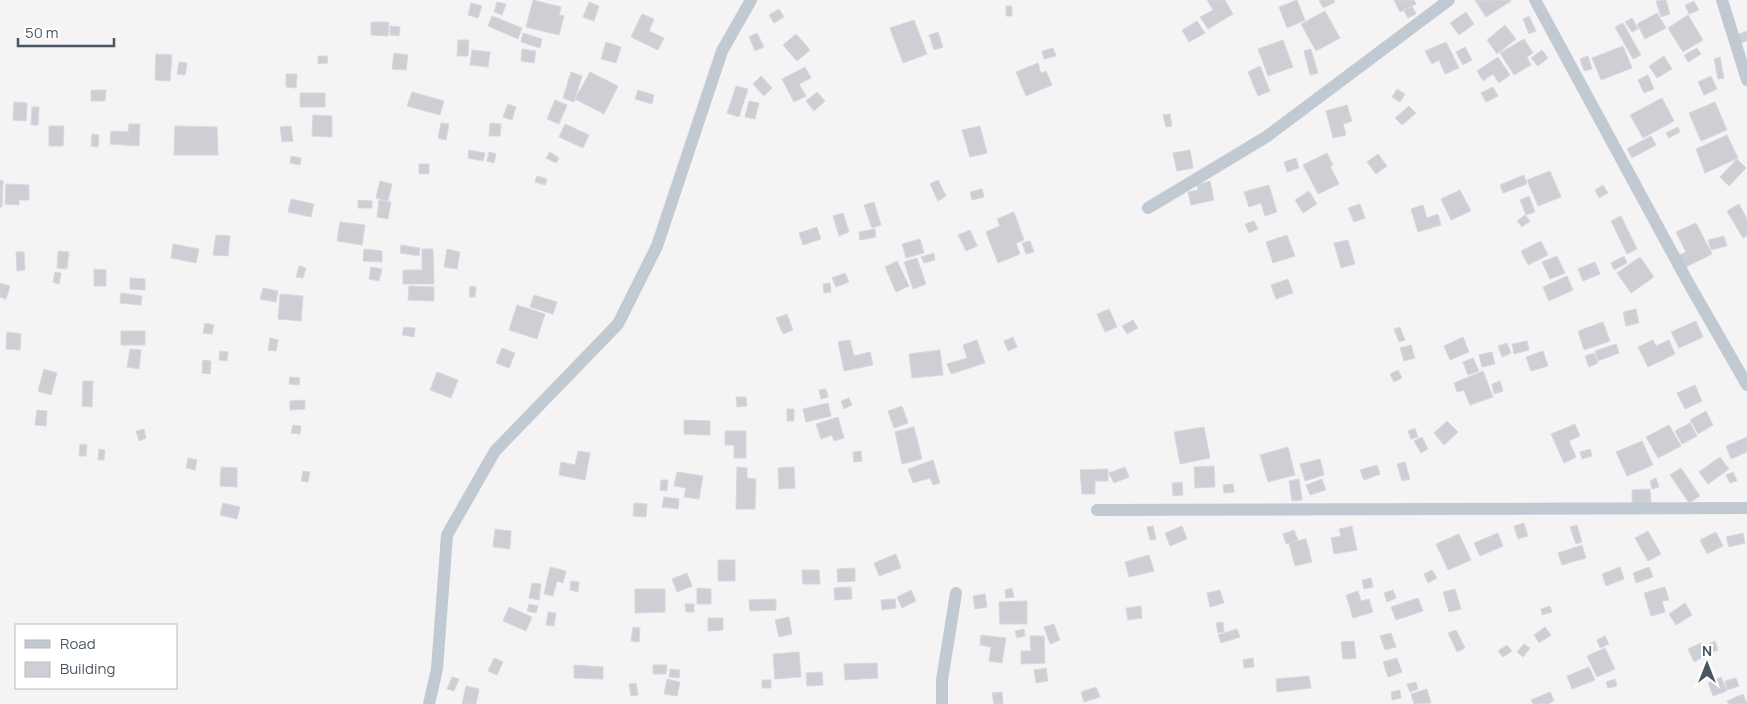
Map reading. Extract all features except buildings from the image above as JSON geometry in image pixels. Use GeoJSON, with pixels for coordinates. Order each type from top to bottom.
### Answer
{"type":"FeatureCollection","features":[{"type":"Feature","properties":{"kind":"street"},"geometry":{"type":"LineString","coordinates":[[429,704],[437,669],[447,535],[495,451],[618,324],[656,246],[722,51],[750,0]]}},
{"type":"Feature","properties":{"kind":"street"},"geometry":{"type":"LineString","coordinates":[[1148,208],[1266,137],[1449,0]]}},
{"type":"Feature","properties":{"kind":"street"},"geometry":{"type":"LineString","coordinates":[[1535,0],[1689,284],[1747,385]]}},
{"type":"Feature","properties":{"kind":"street"},"geometry":{"type":"LineString","coordinates":[[1722,0],[1747,80]]}},
{"type":"Feature","properties":{"kind":"street"},"geometry":{"type":"LineString","coordinates":[[1096,510],[1747,508]]}},
{"type":"Feature","properties":{"kind":"street"},"geometry":{"type":"LineString","coordinates":[[942,704],[942,680],[956,593]]}}]}
